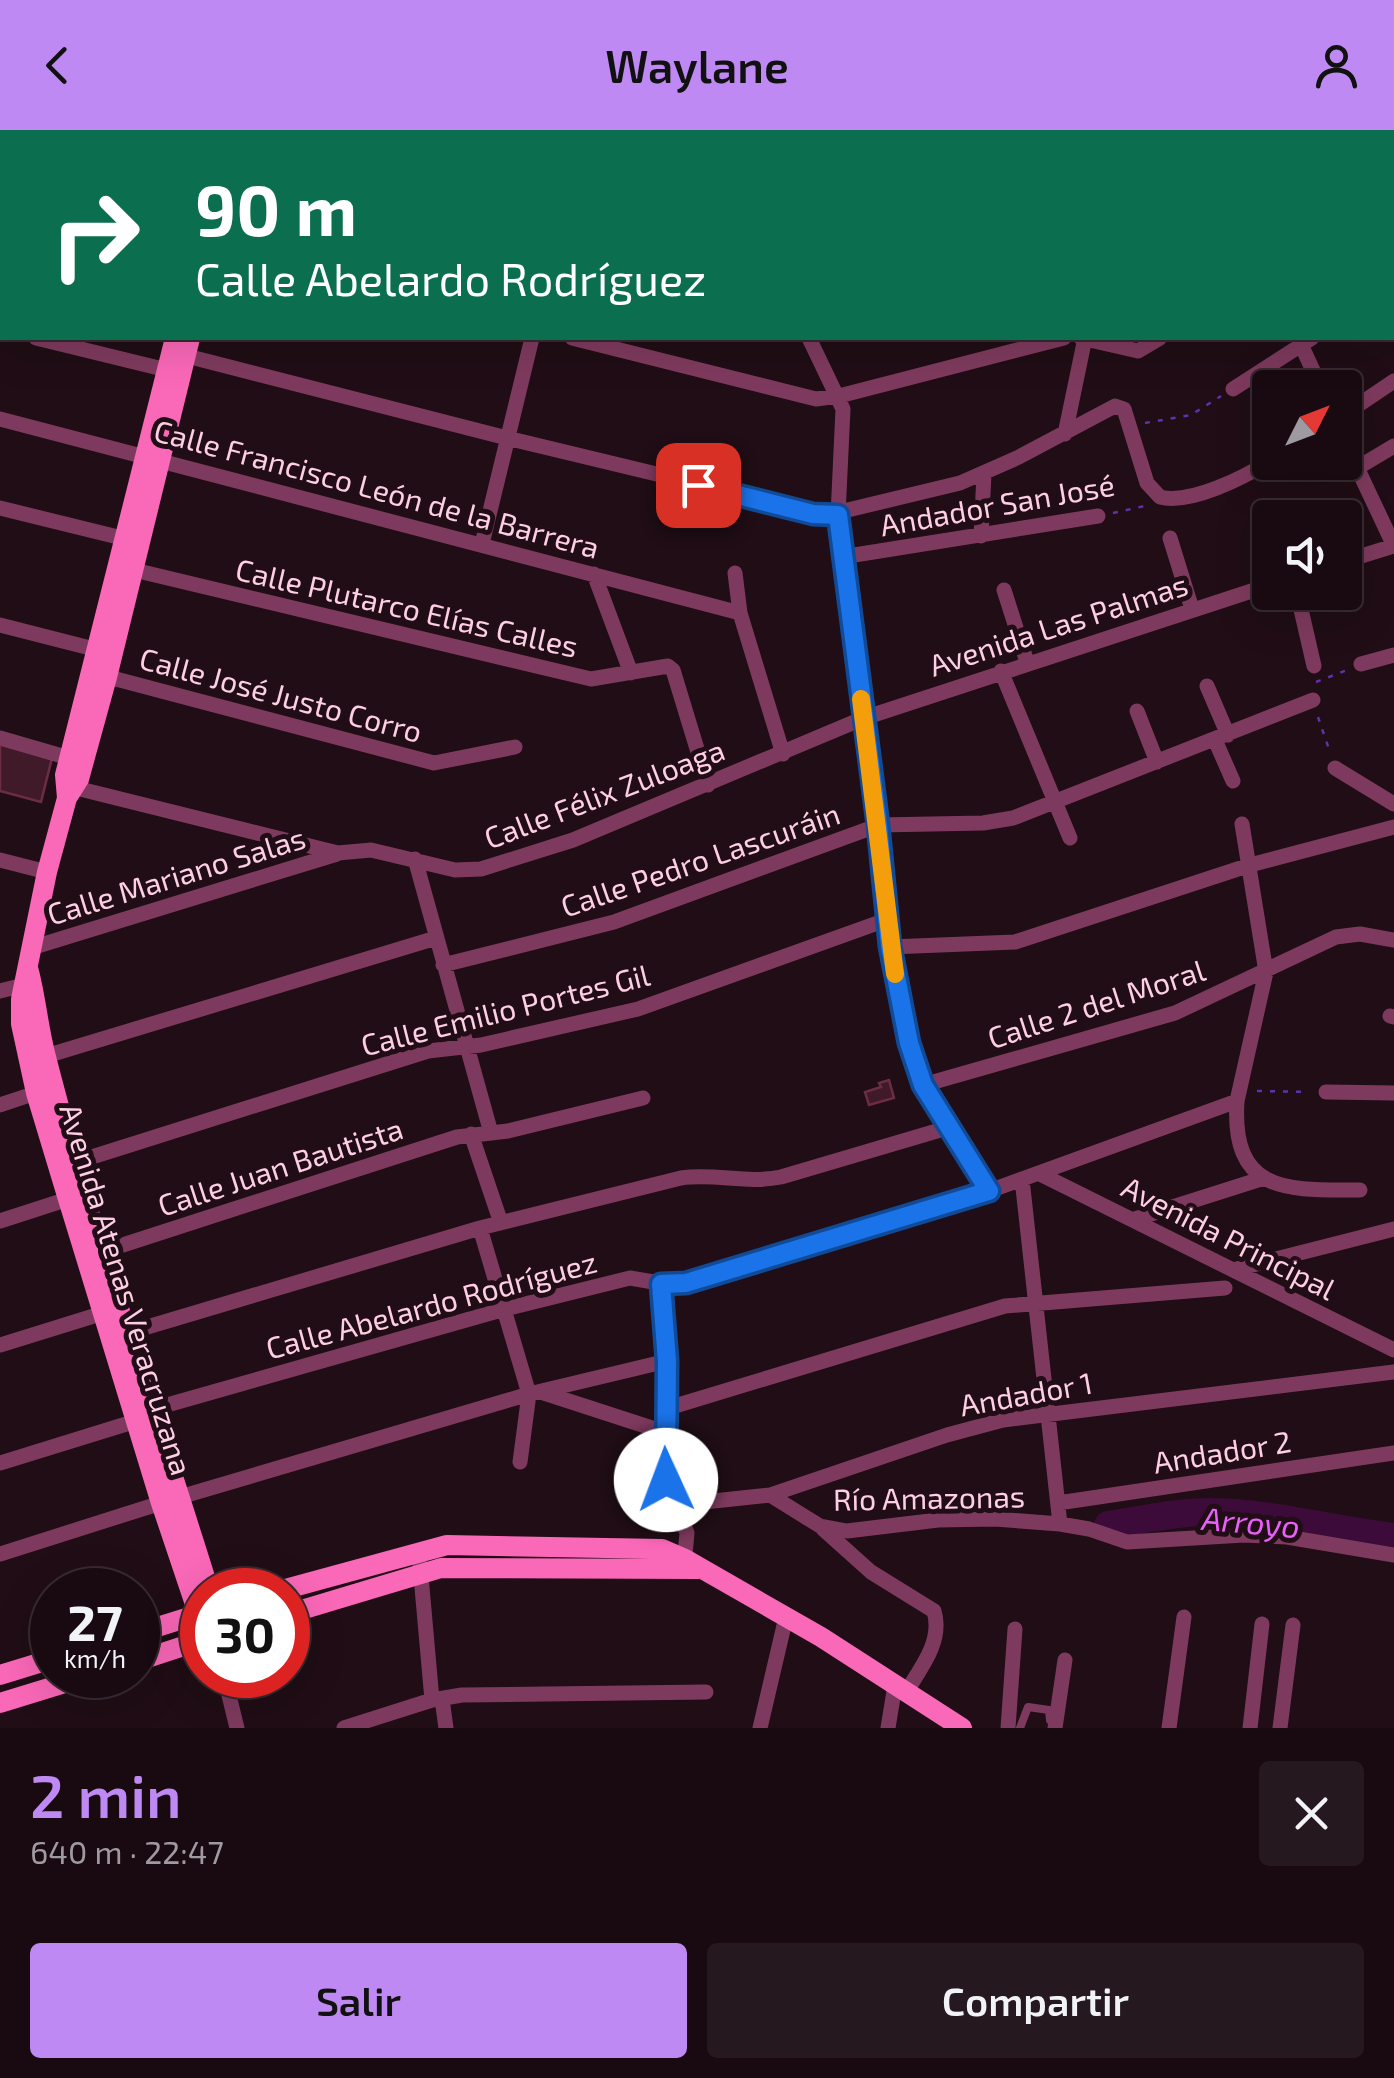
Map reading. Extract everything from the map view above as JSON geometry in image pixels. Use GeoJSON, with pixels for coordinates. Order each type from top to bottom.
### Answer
{"type":"FeatureCollection","features":[{"type":"Feature","properties":{"kind":"main road","name":"Avenida Atenas Veracruzana"},"geometry":{"type":"LineString","coordinates":[[68,790],[69,758],[134,570],[153,457],[178,350]]}},
{"type":"Feature","properties":{"kind":"main road","name":"Avenida Atenas Veracruzana"},"geometry":{"type":"LineString","coordinates":[[95,1254],[68,1199],[36,1094],[21,1024],[48,872],[100,674],[98,650],[126,539],[153,457]]}},
{"type":"Feature","properties":{"kind":"main road","name":"Avenida Atenas Veracruzana"},"geometry":{"type":"LineString","coordinates":[[28,970],[95,1254],[188,1568]]}},
{"type":"Feature","properties":{"kind":"main road","name":"Avenida Atenas Veracruzana"},"geometry":{"type":"LineString","coordinates":[[171,1500],[200,1568]]}},
{"type":"Feature","properties":{"kind":"main road"},"geometry":{"type":"LineString","coordinates":[[310,1582],[446,1545],[662,1549],[786,1617],[962,1728]]}},
{"type":"Feature","properties":{"kind":"main road"},"geometry":{"type":"LineString","coordinates":[[310,1607],[421,1573],[454,1567],[690,1565]]}},
{"type":"Feature","properties":{"kind":"main road"},"geometry":{"type":"LineString","coordinates":[[0,1675],[30,1666]]}},
{"type":"Feature","properties":{"kind":"main road"},"geometry":{"type":"LineString","coordinates":[[0,1703],[30,1694]]}},
{"type":"Feature","properties":{"kind":"street"},"geometry":{"type":"LineString","coordinates":[[60,340],[178,350],[813,514],[838,515],[935,491],[984,474],[1120,406],[1147,482],[1160,500],[1219,486],[1252,470]]}},
{"type":"Feature","properties":{"kind":"street"},"geometry":{"type":"LineString","coordinates":[[482,544],[532,340]]}},
{"type":"Feature","properties":{"kind":"street"},"geometry":{"type":"LineString","coordinates":[[580,340],[816,399],[1056,340]]}},
{"type":"Feature","properties":{"kind":"street"},"geometry":{"type":"LineString","coordinates":[[810,340],[839,396],[844,420],[838,515],[842,557],[878,825],[886,920],[909,1043],[923,1085],[989,1191]]}},
{"type":"Feature","properties":{"kind":"street"},"geometry":{"type":"LineString","coordinates":[[1065,434],[1083,340]]}},
{"type":"Feature","properties":{"kind":"street"},"geometry":{"type":"LineString","coordinates":[[1091,340],[1138,352],[1157,340]]}},
{"type":"Feature","properties":{"kind":"street"},"geometry":{"type":"LineString","coordinates":[[1233,389],[1304,340],[1315,370]]}},
{"type":"Feature","properties":{"kind":"street"},"geometry":{"type":"LineString","coordinates":[[1362,403],[1394,381]]}},
{"type":"Feature","properties":{"kind":"street","name":"Calle Francisco León de la Barrera"},"geometry":{"type":"LineString","coordinates":[[0,419],[740,612]]}},
{"type":"Feature","properties":{"kind":"street"},"geometry":{"type":"LineString","coordinates":[[1362,465],[1394,446]]}},
{"type":"Feature","properties":{"kind":"street"},"geometry":{"type":"LineString","coordinates":[[982,536],[984,474]]}},
{"type":"Feature","properties":{"kind":"street"},"geometry":{"type":"LineString","coordinates":[[1362,479],[1394,546],[1362,556]]}},
{"type":"Feature","properties":{"kind":"street"},"geometry":{"type":"LineString","coordinates":[[0,508],[126,539]]}},
{"type":"Feature","properties":{"kind":"street","name":"Andador San José"},"geometry":{"type":"LineString","coordinates":[[842,557],[1098,516]]}},
{"type":"Feature","properties":{"kind":"street"},"geometry":{"type":"LineString","coordinates":[[1170,538],[1192,609]]}},
{"type":"Feature","properties":{"kind":"street","name":"Calle Plutarco Elías Calles"},"geometry":{"type":"LineString","coordinates":[[134,570],[591,679],[668,666],[673,670],[708,785]]}},
{"type":"Feature","properties":{"kind":"street"},"geometry":{"type":"LineString","coordinates":[[594,574],[631,673]]}},
{"type":"Feature","properties":{"kind":"street"},"geometry":{"type":"LineString","coordinates":[[735,574],[740,612],[783,754]]}},
{"type":"Feature","properties":{"kind":"street"},"geometry":{"type":"LineString","coordinates":[[1004,590],[1027,662]]}},
{"type":"Feature","properties":{"kind":"street","name":"Avenida Las Palmas"},"geometry":{"type":"LineString","coordinates":[[864,718],[1252,591]]}},
{"type":"Feature","properties":{"kind":"street"},"geometry":{"type":"LineString","coordinates":[[1300,610],[1315,674]]}},
{"type":"Feature","properties":{"kind":"street"},"geometry":{"type":"LineString","coordinates":[[0,625],[98,650]]}},
{"type":"Feature","properties":{"kind":"street"},"geometry":{"type":"LineString","coordinates":[[1362,664],[1392,660]]}},
{"type":"Feature","properties":{"kind":"street"},"geometry":{"type":"LineString","coordinates":[[1000,671],[1070,838]]}},
{"type":"Feature","properties":{"kind":"street","name":"Calle José Justo Corro"},"geometry":{"type":"LineString","coordinates":[[100,674],[434,763],[515,748]]}},
{"type":"Feature","properties":{"kind":"street"},"geometry":{"type":"LineString","coordinates":[[1207,686],[1233,781]]}},
{"type":"Feature","properties":{"kind":"street","name":"Calle Pedro Lascuráin"},"geometry":{"type":"LineString","coordinates":[[443,965],[614,922],[878,825],[998,822],[1313,700]]}},
{"type":"Feature","properties":{"kind":"street"},"geometry":{"type":"LineString","coordinates":[[1137,712],[1156,762]]}},
{"type":"Feature","properties":{"kind":"street","name":"Calle Félix Zuloaga"},"geometry":{"type":"LineString","coordinates":[[68,790],[338,854],[370,850],[455,870],[482,869],[572,840],[864,718]]}},
{"type":"Feature","properties":{"kind":"street"},"geometry":{"type":"LineString","coordinates":[[0,738],[69,758]]}},
{"type":"Feature","properties":{"kind":"street"},"geometry":{"type":"LineString","coordinates":[[1335,768],[1394,804]]}},
{"type":"Feature","properties":{"kind":"street"},"geometry":{"type":"LineString","coordinates":[[1242,824],[1266,972],[1239,1096],[1236,1121],[1240,1142],[1264,1178],[1294,1190],[1360,1190]]}},
{"type":"Feature","properties":{"kind":"street"},"geometry":{"type":"LineString","coordinates":[[890,946],[1014,942],[1250,865],[1394,827]]}},
{"type":"Feature","properties":{"kind":"street","name":"Calle Mariano Salas"},"geometry":{"type":"LineString","coordinates":[[0,991],[28,970],[338,854]]}},
{"type":"Feature","properties":{"kind":"street"},"geometry":{"type":"LineString","coordinates":[[415,859],[491,1133]]}},
{"type":"Feature","properties":{"kind":"street"},"geometry":{"type":"LineString","coordinates":[[0,860],[48,872]]}},
{"type":"Feature","properties":{"kind":"street","name":"Calle Emilio Portes Gil"},"geometry":{"type":"LineString","coordinates":[[76,1162],[428,1051],[638,1009],[886,920]]}},
{"type":"Feature","properties":{"kind":"street","name":"Calle 2 del Moral"},"geometry":{"type":"LineString","coordinates":[[923,1085],[1175,1013],[1336,936],[1360,934],[1394,940]]}},
{"type":"Feature","properties":{"kind":"street"},"geometry":{"type":"LineString","coordinates":[[46,1056],[436,938]]}},
{"type":"Feature","properties":{"kind":"street"},"geometry":{"type":"LineString","coordinates":[[1326,1092],[1394,1093]]}},
{"type":"Feature","properties":{"kind":"street"},"geometry":{"type":"LineString","coordinates":[[0,1104],[36,1094]]}},
{"type":"Feature","properties":{"kind":"street","name":"Calle Abelardo Rodríguez"},"geometry":{"type":"LineString","coordinates":[[0,1463],[144,1415],[505,1309],[630,1278],[661,1284],[686,1283],[989,1191],[1239,1096]]}},
{"type":"Feature","properties":{"kind":"street","name":"Calle Juan Bautista"},"geometry":{"type":"LineString","coordinates":[[95,1254],[471,1134],[491,1133],[642,1098]]}},
{"type":"Feature","properties":{"kind":"street"},"geometry":{"type":"LineString","coordinates":[[144,1328],[500,1223],[681,1178],[708,1176],[761,1182],[781,1178],[947,1128]]}},
{"type":"Feature","properties":{"kind":"street"},"geometry":{"type":"LineString","coordinates":[[471,1134],[500,1223]]}},
{"type":"Feature","properties":{"kind":"street","name":"Avenida Principal"},"geometry":{"type":"LineString","coordinates":[[1038,1173],[1394,1350]]}},
{"type":"Feature","properties":{"kind":"street"},"geometry":{"type":"LineString","coordinates":[[1135,1218],[1264,1178]]}},
{"type":"Feature","properties":{"kind":"street"},"geometry":{"type":"LineString","coordinates":[[1022,1179],[1060,1524]]}},
{"type":"Feature","properties":{"kind":"street"},"geometry":{"type":"LineString","coordinates":[[0,1221],[68,1199]]}},
{"type":"Feature","properties":{"kind":"street"},"geometry":{"type":"LineString","coordinates":[[480,1228],[535,1393],[520,1462]]}},
{"type":"Feature","properties":{"kind":"street"},"geometry":{"type":"LineString","coordinates":[[1234,1270],[1394,1229]]}},
{"type":"Feature","properties":{"kind":"street"},"geometry":{"type":"LineString","coordinates":[[661,1284],[667,1361],[666,1480],[687,1534],[690,1565]]}},
{"type":"Feature","properties":{"kind":"street"},"geometry":{"type":"LineString","coordinates":[[666,1408],[1005,1306],[1225,1288]]}},
{"type":"Feature","properties":{"kind":"street"},"geometry":{"type":"LineString","coordinates":[[0,1345],[113,1310]]}},
{"type":"Feature","properties":{"kind":"street"},"geometry":{"type":"LineString","coordinates":[[0,1554],[535,1393],[667,1361]]}},
{"type":"Feature","properties":{"kind":"street","name":"Andador 1"},"geometry":{"type":"LineString","coordinates":[[676,1505],[770,1495],[946,1435],[1003,1420],[1394,1372]]}},
{"type":"Feature","properties":{"kind":"street"},"geometry":{"type":"LineString","coordinates":[[535,1393],[664,1432]]}},
{"type":"Feature","properties":{"kind":"street","name":"Andador 2"},"geometry":{"type":"LineString","coordinates":[[1058,1503],[1394,1453]]}},
{"type":"Feature","properties":{"kind":"street","name":"Río Amazonas"},"geometry":{"type":"LineString","coordinates":[[770,1495],[820,1526],[862,1532],[938,1520],[1060,1524],[1127,1542],[1244,1535],[1287,1537],[1394,1555]]}},
{"type":"Feature","properties":{"kind":"street"},"geometry":{"type":"LineString","coordinates":[[820,1526],[870,1572],[934,1610],[932,1649],[901,1688],[888,1728]]}},
{"type":"Feature","properties":{"kind":"street"},"geometry":{"type":"LineString","coordinates":[[419,1550],[437,1700],[446,1728]]}},
{"type":"Feature","properties":{"kind":"street"},"geometry":{"type":"LineString","coordinates":[[760,1728],[786,1617]]}},
{"type":"Feature","properties":{"kind":"street"},"geometry":{"type":"LineString","coordinates":[[1169,1728],[1184,1617]]}},
{"type":"Feature","properties":{"kind":"street"},"geometry":{"type":"LineString","coordinates":[[1250,1728],[1262,1624]]}},
{"type":"Feature","properties":{"kind":"street"},"geometry":{"type":"LineString","coordinates":[[1280,1728],[1293,1625]]}},
{"type":"Feature","properties":{"kind":"street"},"geometry":{"type":"LineString","coordinates":[[1008,1728],[1015,1628]]}},
{"type":"Feature","properties":{"kind":"street"},"geometry":{"type":"LineString","coordinates":[[1052,1728],[1065,1660]]}},
{"type":"Feature","properties":{"kind":"street"},"geometry":{"type":"LineString","coordinates":[[344,1728],[437,1700],[485,1694],[706,1692]]}},
{"type":"Feature","properties":{"kind":"street"},"geometry":{"type":"LineString","coordinates":[[230,1698],[237,1728]]}},
{"type":"Feature","properties":{"kind":"lane"},"geometry":{"type":"LineString","coordinates":[[1020,1728],[1025,1710],[1032,1706],[1049,1710],[1052,1728]]}},
{"type":"Feature","properties":{"kind":"path"},"geometry":{"type":"LineString","coordinates":[[1129,426],[1191,415],[1233,389]]}},
{"type":"Feature","properties":{"kind":"path","name":"Andador San José"},"geometry":{"type":"LineString","coordinates":[[1098,516],[1160,500]]}},
{"type":"Feature","properties":{"kind":"path"},"geometry":{"type":"LineString","coordinates":[[1315,674],[1362,664]]}},
{"type":"Feature","properties":{"kind":"path"},"geometry":{"type":"LineString","coordinates":[[1313,700],[1335,768]]}},
{"type":"Feature","properties":{"kind":"path"},"geometry":{"type":"LineString","coordinates":[[1239,1096],[1326,1092]]}},
{"type":"Feature","properties":{"kind":"building"},"geometry":{"type":"Polygon","coordinates":[[[0,744],[52,758],[41,802],[0,791],[0,744]]]}},
{"type":"Feature","properties":{"kind":"building"},"geometry":{"type":"Polygon","coordinates":[[[889,1080],[894,1098],[869,1105],[865,1092],[889,1080]]]}},
{"type":"Feature","properties":{"kind":"waterway","name":"Arroyo"},"geometry":{"type":"LineString","coordinates":[[1108,1525],[1183,1513],[1232,1513],[1394,1537]]}},
{"type":"Feature","properties":{"kind":"slow traffic"},"geometry":{"type":"LineString","coordinates":[[861,699],[895,974]]}},
{"type":"Feature","properties":{"kind":"route"},"geometry":{"type":"LineString","coordinates":[[666,1480],[667,1361],[661,1284],[686,1283],[989,1191],[923,1085],[909,1043],[886,920],[878,825],[838,515],[813,514],[698,485]]}}]}
